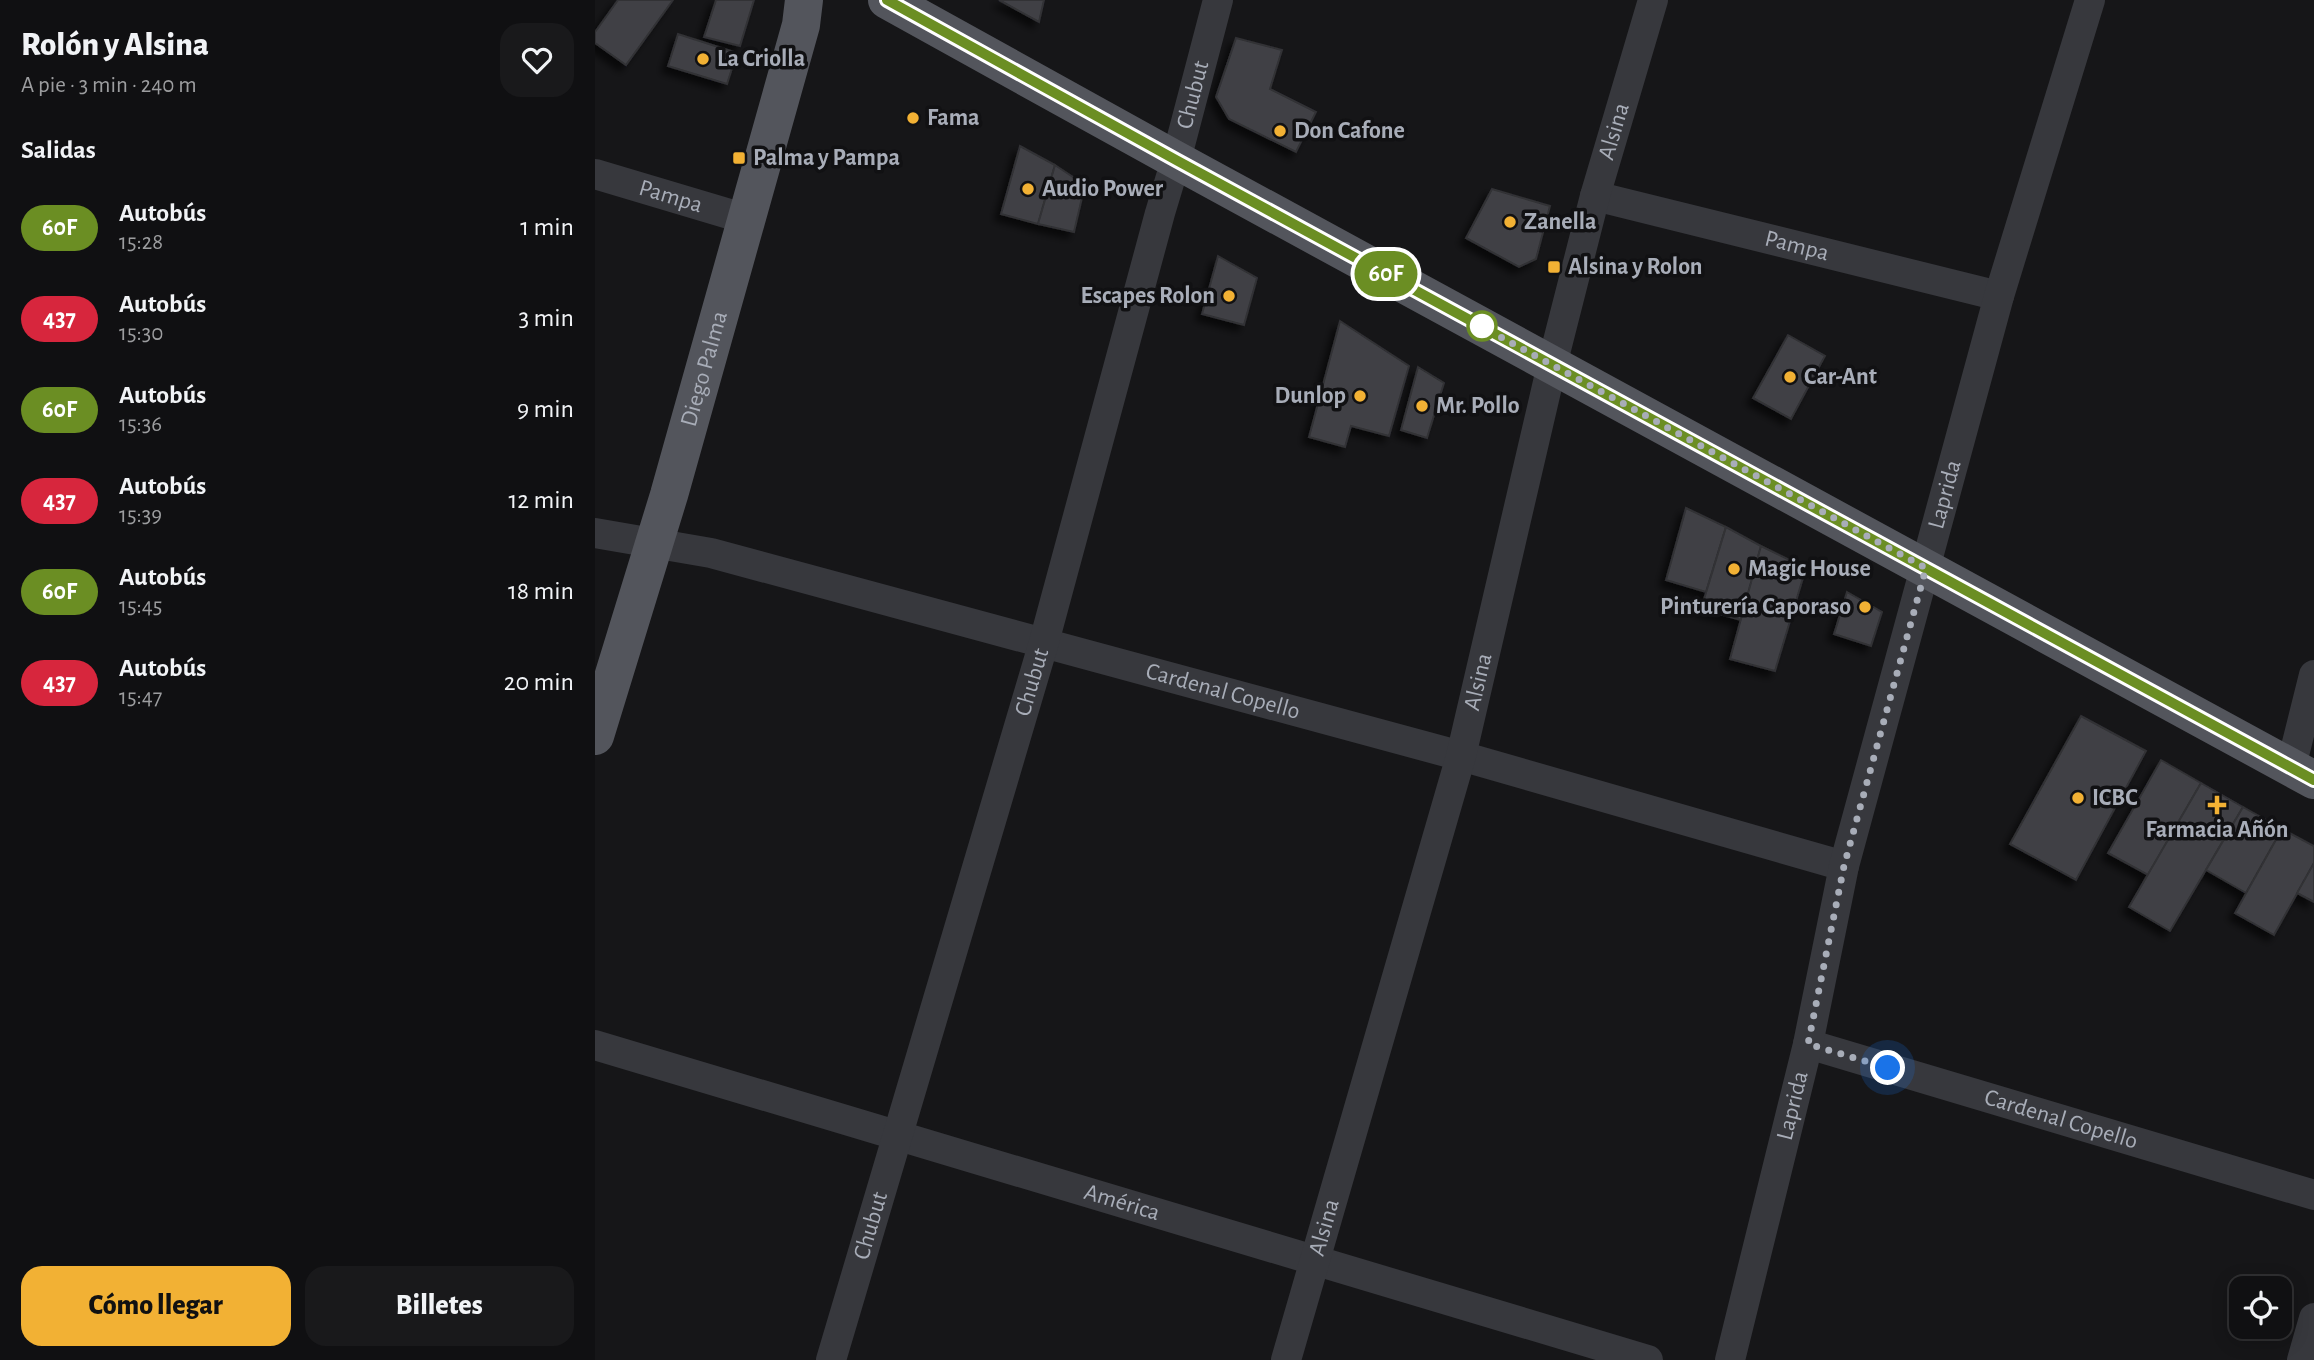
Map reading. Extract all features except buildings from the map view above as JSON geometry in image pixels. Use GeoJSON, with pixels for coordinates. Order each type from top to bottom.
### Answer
{"type":"FeatureCollection","features":[{"type":"Feature","properties":{"kind":"main road","name":"Diego Palma"},"geometry":{"type":"LineString","coordinates":[[595,736],[655,542],[801,25],[804,0]]}},
{"type":"Feature","properties":{"kind":"main road"},"geometry":{"type":"LineString","coordinates":[[887,0],[2303,773]]}},
{"type":"Feature","properties":{"kind":"street","name":"Chubut"},"geometry":{"type":"LineString","coordinates":[[831,1360],[1044,642],[1218,0]]}},
{"type":"Feature","properties":{"kind":"street","name":"Alsina"},"geometry":{"type":"LineString","coordinates":[[1286,1360],[1461,756],[1552,365],[1595,196],[1653,0]]}},
{"type":"Feature","properties":{"kind":"street","name":"Laprida"},"geometry":{"type":"LineString","coordinates":[[1730,1360],[1808,1044],[1844,866],[1999,296],[2090,0]]}},
{"type":"Feature","properties":{"kind":"street","name":"Pampa"},"geometry":{"type":"LineString","coordinates":[[595,174],[746,219]]}},
{"type":"Feature","properties":{"kind":"street","name":"Pampa"},"geometry":{"type":"LineString","coordinates":[[1595,196],[1999,296]]}},
{"type":"Feature","properties":{"kind":"street","name":"Cardenal Copello"},"geometry":{"type":"LineString","coordinates":[[595,533],[711,553],[1461,756],[1844,866]]}},
{"type":"Feature","properties":{"kind":"street"},"geometry":{"type":"LineString","coordinates":[[2303,773],[2314,675]]}},
{"type":"Feature","properties":{"kind":"street","name":"Cardenal Copello"},"geometry":{"type":"LineString","coordinates":[[1808,1044],[2314,1195]]}},
{"type":"Feature","properties":{"kind":"street","name":"América"},"geometry":{"type":"LineString","coordinates":[[595,1045],[1648,1360]]}},
{"type":"Feature","properties":{"kind":"street"},"geometry":{"type":"LineString","coordinates":[[2302,1360],[2314,1318]]}},
{"type":"Feature","properties":{"kind":"bus line","name":"60F"},"geometry":{"type":"LineString","coordinates":[[887,0],[2314,780]]}},
{"type":"Feature","properties":{"kind":"place","name":"La Criolla"},"geometry":{"type":"Point","coordinates":[703,59]}},
{"type":"Feature","properties":{"kind":"place","name":"Fama"},"geometry":{"type":"Point","coordinates":[913,118]}},
{"type":"Feature","properties":{"kind":"place","name":"Don Cafone"},"geometry":{"type":"Point","coordinates":[1280,131]}},
{"type":"Feature","properties":{"kind":"place","name":"Palma y Pampa"},"geometry":{"type":"Point","coordinates":[739,158]}},
{"type":"Feature","properties":{"kind":"place","name":"Audio Power"},"geometry":{"type":"Point","coordinates":[1028,189]}},
{"type":"Feature","properties":{"kind":"place","name":"Zanella"},"geometry":{"type":"Point","coordinates":[1510,222]}},
{"type":"Feature","properties":{"kind":"place","name":"Alsina y Rolon"},"geometry":{"type":"Point","coordinates":[1554,267]}},
{"type":"Feature","properties":{"kind":"place","name":"Escapes Rolon"},"geometry":{"type":"Point","coordinates":[1229,296]}},
{"type":"Feature","properties":{"kind":"place","name":"Car-Ant"},"geometry":{"type":"Point","coordinates":[1790,377]}},
{"type":"Feature","properties":{"kind":"place","name":"Dunlop"},"geometry":{"type":"Point","coordinates":[1360,396]}},
{"type":"Feature","properties":{"kind":"place","name":"Mr. Pollo"},"geometry":{"type":"Point","coordinates":[1422,406]}},
{"type":"Feature","properties":{"kind":"place","name":"Magic House"},"geometry":{"type":"Point","coordinates":[1734,569]}},
{"type":"Feature","properties":{"kind":"place","name":"Pinturería Caporaso"},"geometry":{"type":"Point","coordinates":[1865,607]}},
{"type":"Feature","properties":{"kind":"place","name":"ICBC"},"geometry":{"type":"Point","coordinates":[2078,798]}},
{"type":"Feature","properties":{"kind":"place","name":"Farmacia Añón"},"geometry":{"type":"Point","coordinates":[2217,805]}},
{"type":"Feature","properties":{"kind":"route"},"geometry":{"type":"LineString","coordinates":[[1482,326],[1475,323],[1926,568],[1844,866],[1808,1044],[1888,1068]]}}]}
